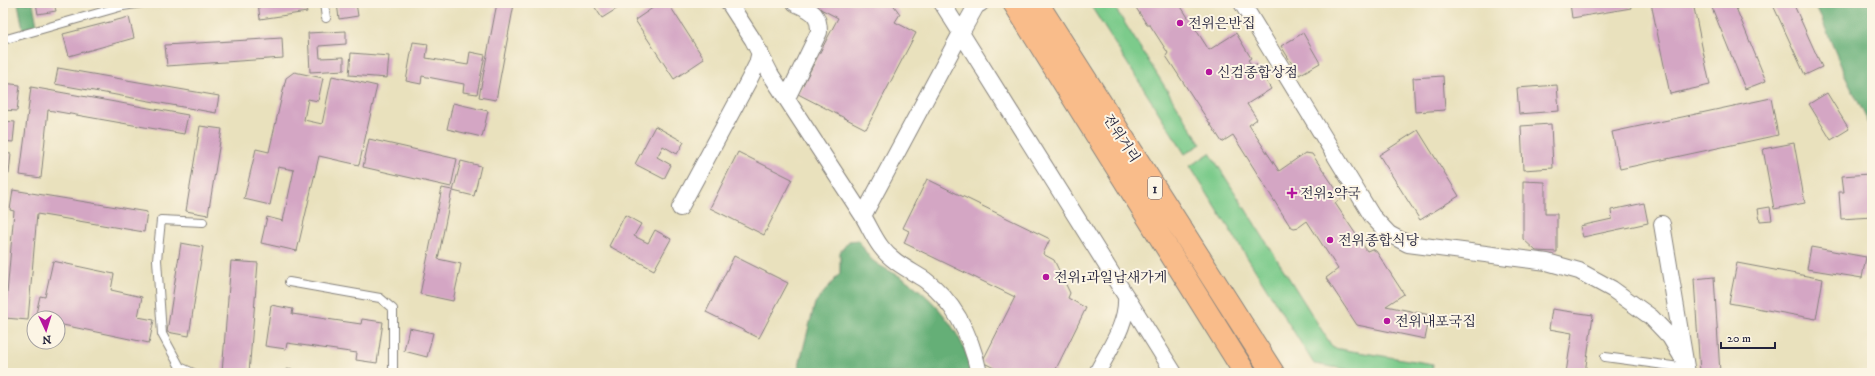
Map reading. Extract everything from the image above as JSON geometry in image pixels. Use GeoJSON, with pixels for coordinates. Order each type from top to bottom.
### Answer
{"type":"FeatureCollection","features":[{"type":"Feature","properties":{"kind":"main road","name":"전위거리"},"geometry":{"type":"LineString","coordinates":[[1014,3],[1245,373]]}},
{"type":"Feature","properties":{"kind":"main road","name":"전위거리"},"geometry":{"type":"LineString","coordinates":[[1037,3],[1273,373]]}},
{"type":"Feature","properties":{"kind":"street"},"geometry":{"type":"LineString","coordinates":[[729,3],[760,52],[771,75],[881,248],[898,263],[926,281],[954,309],[966,328],[975,353],[979,373]]}},
{"type":"Feature","properties":{"kind":"street"},"geometry":{"type":"LineString","coordinates":[[787,98],[819,32],[819,20],[813,12],[796,3]]}},
{"type":"Feature","properties":{"kind":"street"},"geometry":{"type":"LineString","coordinates":[[942,3],[1174,373]]}},
{"type":"Feature","properties":{"kind":"street"},"geometry":{"type":"LineString","coordinates":[[862,216],[976,6],[981,3]]}},
{"type":"Feature","properties":{"kind":"street"},"geometry":{"type":"LineString","coordinates":[[1242,3],[1372,216],[1389,234],[1408,244],[1547,262],[1579,271],[1612,289],[1651,317],[1670,338],[1686,367]]}},
{"type":"Feature","properties":{"kind":"street"},"geometry":{"type":"LineString","coordinates":[[680,208],[749,80],[757,64],[760,52]]}},
{"type":"Feature","properties":{"kind":"street"},"geometry":{"type":"LineString","coordinates":[[1662,224],[1686,367]]}},
{"type":"Feature","properties":{"kind":"street"},"geometry":{"type":"LineString","coordinates":[[1097,373],[1123,321],[1127,308],[1126,296]]}},
{"type":"Feature","properties":{"kind":"lane"},"geometry":{"type":"LineString","coordinates":[[3,40],[123,5],[142,3]]}},
{"type":"Feature","properties":{"kind":"lane"},"geometry":{"type":"LineString","coordinates":[[324,3],[326,18]]}},
{"type":"Feature","properties":{"kind":"lane"},"geometry":{"type":"LineString","coordinates":[[194,373],[180,366],[162,334],[157,260],[161,220],[203,222]]}},
{"type":"Feature","properties":{"kind":"lane"},"geometry":{"type":"LineString","coordinates":[[289,282],[380,298],[393,309],[393,373]]}},
{"type":"Feature","properties":{"kind":"lane"},"geometry":{"type":"LineString","coordinates":[[1605,357],[1686,367]]}},
{"type":"Feature","properties":{"kind":"green space"},"geometry":{"type":"Polygon","coordinates":[[[18,3],[33,3],[37,26],[23,29],[18,3]]]}},
{"type":"Feature","properties":{"kind":"green space"},"geometry":{"type":"Polygon","coordinates":[[[1089,3],[1112,3],[1201,144],[1185,154],[1089,3]]]}},
{"type":"Feature","properties":{"kind":"green space"},"geometry":{"type":"Polygon","coordinates":[[[1815,3],[1872,3],[1872,130],[1844,73],[1815,3]]]}},
{"type":"Feature","properties":{"kind":"green space"},"geometry":{"type":"Polygon","coordinates":[[[1210,153],[1333,348],[1433,364],[1432,373],[1369,373],[1314,364],[1190,166],[1210,153]]]}},
{"type":"Feature","properties":{"kind":"green space"},"geometry":{"type":"Polygon","coordinates":[[[858,240],[872,260],[913,285],[936,306],[955,331],[962,344],[972,373],[797,373],[815,303],[840,273],[840,252],[849,241],[858,240]]]}},
{"type":"Feature","properties":{"kind":"building"},"geometry":{"type":"Polygon","coordinates":[[[36,3],[54,3],[56,11],[38,14],[36,3]]]}},
{"type":"Feature","properties":{"kind":"building"},"geometry":{"type":"Polygon","coordinates":[[[258,3],[305,3],[307,12],[260,19],[258,3]]]}},
{"type":"Feature","properties":{"kind":"building"},"geometry":{"type":"Polygon","coordinates":[[[337,3],[356,3],[358,16],[339,19],[337,3]]]}},
{"type":"Feature","properties":{"kind":"building"},"geometry":{"type":"Polygon","coordinates":[[[497,3],[514,4],[496,100],[479,97],[497,3]]]}},
{"type":"Feature","properties":{"kind":"building"},"geometry":{"type":"Polygon","coordinates":[[[592,3],[626,3],[602,18],[592,3]]]}},
{"type":"Feature","properties":{"kind":"building"},"geometry":{"type":"Polygon","coordinates":[[[660,3],[668,3],[704,59],[674,79],[635,20],[660,3]]]}},
{"type":"Feature","properties":{"kind":"building"},"geometry":{"type":"Polygon","coordinates":[[[809,3],[892,3],[900,14],[895,22],[916,33],[866,129],[798,94],[838,18],[809,3]]]}},
{"type":"Feature","properties":{"kind":"building"},"geometry":{"type":"Polygon","coordinates":[[[1133,3],[1183,3],[1180,5],[1209,50],[1236,33],[1251,58],[1248,60],[1252,66],[1256,64],[1271,89],[1247,104],[1257,119],[1249,125],[1279,171],[1305,153],[1312,154],[1342,198],[1335,203],[1367,251],[1372,249],[1376,251],[1404,294],[1386,306],[1430,315],[1425,339],[1357,325],[1326,278],[1338,269],[1307,221],[1299,227],[1294,228],[1290,226],[1233,135],[1222,142],[1166,56],[1168,53],[1150,25],[1147,25],[1133,3]]]}},
{"type":"Feature","properties":{"kind":"building"},"geometry":{"type":"Polygon","coordinates":[[[1570,3],[1630,3],[1631,8],[1572,18],[1570,3]]]}},
{"type":"Feature","properties":{"kind":"building"},"geometry":{"type":"Polygon","coordinates":[[[1651,3],[1693,3],[1710,85],[1670,94],[1651,3]]]}},
{"type":"Feature","properties":{"kind":"building"},"geometry":{"type":"Polygon","coordinates":[[[1710,3],[1734,3],[1766,81],[1745,89],[1710,3]]]}},
{"type":"Feature","properties":{"kind":"building"},"geometry":{"type":"Polygon","coordinates":[[[1772,3],[1793,3],[1822,67],[1805,75],[1772,3]]]}},
{"type":"Feature","properties":{"kind":"building"},"geometry":{"type":"Polygon","coordinates":[[[129,17],[134,38],[69,56],[63,34],[129,17]]]}},
{"type":"Feature","properties":{"kind":"building"},"geometry":{"type":"Polygon","coordinates":[[[346,31],[346,44],[319,46],[320,58],[344,57],[344,70],[310,72],[308,33],[346,31]]]}},
{"type":"Feature","properties":{"kind":"building"},"geometry":{"type":"Polygon","coordinates":[[[1303,33],[1320,63],[1299,75],[1281,46],[1303,33]]]}},
{"type":"Feature","properties":{"kind":"building"},"geometry":{"type":"Polygon","coordinates":[[[282,38],[283,58],[167,66],[165,45],[282,38]]]}},
{"type":"Feature","properties":{"kind":"building"},"geometry":{"type":"Polygon","coordinates":[[[413,42],[428,44],[426,58],[468,65],[470,52],[485,55],[477,94],[463,92],[464,84],[422,76],[421,84],[406,81],[413,42]]]}},
{"type":"Feature","properties":{"kind":"building"},"geometry":{"type":"Polygon","coordinates":[[[351,53],[389,56],[387,78],[349,75],[351,53]]]}},
{"type":"Feature","properties":{"kind":"building"},"geometry":{"type":"Polygon","coordinates":[[[58,68],[219,96],[216,113],[55,84],[58,68]]]}},
{"type":"Feature","properties":{"kind":"building"},"geometry":{"type":"Polygon","coordinates":[[[294,72],[323,78],[318,101],[308,99],[304,120],[322,124],[332,76],[377,86],[359,165],[319,156],[297,251],[261,243],[267,217],[283,221],[294,170],[278,167],[270,205],[244,199],[256,149],[269,152],[286,78],[294,72]]]}},
{"type":"Feature","properties":{"kind":"building"},"geometry":{"type":"Polygon","coordinates":[[[1443,76],[1445,110],[1415,112],[1413,78],[1443,76]]]}},
{"type":"Feature","properties":{"kind":"building"},"geometry":{"type":"Polygon","coordinates":[[[3,83],[20,85],[17,111],[3,110],[3,83]]]}},
{"type":"Feature","properties":{"kind":"building"},"geometry":{"type":"Polygon","coordinates":[[[1557,85],[1559,111],[1519,114],[1517,88],[1557,85]]]}},
{"type":"Feature","properties":{"kind":"building"},"geometry":{"type":"Polygon","coordinates":[[[31,87],[188,115],[184,134],[48,110],[41,178],[20,175],[31,87]]]}},
{"type":"Feature","properties":{"kind":"building"},"geometry":{"type":"Polygon","coordinates":[[[1827,93],[1849,129],[1831,140],[1809,104],[1827,93]]]}},
{"type":"Feature","properties":{"kind":"building"},"geometry":{"type":"Polygon","coordinates":[[[1771,98],[1778,135],[1620,169],[1612,132],[1771,98]]]}},
{"type":"Feature","properties":{"kind":"building"},"geometry":{"type":"Polygon","coordinates":[[[453,103],[488,111],[482,137],[447,129],[453,103]]]}},
{"type":"Feature","properties":{"kind":"building"},"geometry":{"type":"Polygon","coordinates":[[[3,121],[15,122],[13,142],[3,141],[3,121]]]}},
{"type":"Feature","properties":{"kind":"building"},"geometry":{"type":"Polygon","coordinates":[[[1551,124],[1553,168],[1523,170],[1521,126],[1551,124]]]}},
{"type":"Feature","properties":{"kind":"building"},"geometry":{"type":"Polygon","coordinates":[[[200,126],[222,129],[208,215],[186,211],[200,126]]]}},
{"type":"Feature","properties":{"kind":"building"},"geometry":{"type":"Polygon","coordinates":[[[655,126],[684,142],[677,154],[663,146],[657,157],[671,165],[664,179],[635,164],[655,126]]]}},
{"type":"Feature","properties":{"kind":"building"},"geometry":{"type":"Polygon","coordinates":[[[1418,130],[1459,196],[1420,220],[1379,155],[1418,130]]]}},
{"type":"Feature","properties":{"kind":"building"},"geometry":{"type":"Polygon","coordinates":[[[369,139],[457,159],[451,187],[363,167],[369,139]]]}},
{"type":"Feature","properties":{"kind":"building"},"geometry":{"type":"Polygon","coordinates":[[[1794,143],[1805,203],[1774,209],[1763,149],[1794,143]]]}},
{"type":"Feature","properties":{"kind":"building"},"geometry":{"type":"Polygon","coordinates":[[[738,152],[792,179],[764,235],[710,208],[738,152]]]}},
{"type":"Feature","properties":{"kind":"building"},"geometry":{"type":"Polygon","coordinates":[[[3,153],[11,154],[9,174],[3,174],[3,153]]]}},
{"type":"Feature","properties":{"kind":"building"},"geometry":{"type":"Polygon","coordinates":[[[461,161],[481,166],[474,196],[453,191],[461,161]]]}},
{"type":"Feature","properties":{"kind":"building"},"geometry":{"type":"Polygon","coordinates":[[[1869,174],[1872,217],[1841,219],[1839,192],[1844,192],[1842,176],[1869,174]]]}},
{"type":"Feature","properties":{"kind":"building"},"geometry":{"type":"Polygon","coordinates":[[[927,179],[1050,239],[1043,254],[1054,260],[1070,293],[1068,298],[1086,308],[1054,373],[1004,373],[982,362],[1015,297],[904,243],[909,231],[903,228],[927,179]]]}},
{"type":"Feature","properties":{"kind":"building"},"geometry":{"type":"Polygon","coordinates":[[[1523,181],[1545,182],[1545,214],[1557,214],[1557,252],[1536,251],[1523,239],[1523,181]]]}},
{"type":"Feature","properties":{"kind":"building"},"geometry":{"type":"Polygon","coordinates":[[[442,188],[452,190],[438,259],[461,264],[453,301],[420,294],[442,188]]]}},
{"type":"Feature","properties":{"kind":"building"},"geometry":{"type":"Polygon","coordinates":[[[13,190],[147,212],[144,232],[37,214],[29,310],[26,310],[26,320],[5,318],[14,211],[10,210],[13,190]]]}},
{"type":"Feature","properties":{"kind":"building"},"geometry":{"type":"Polygon","coordinates":[[[1644,203],[1648,223],[1583,237],[1580,226],[1612,219],[1611,210],[1644,203]]]}},
{"type":"Feature","properties":{"kind":"building"},"geometry":{"type":"Polygon","coordinates":[[[1770,207],[1772,220],[1760,221],[1758,209],[1770,207]]]}},
{"type":"Feature","properties":{"kind":"building"},"geometry":{"type":"Polygon","coordinates":[[[625,215],[641,224],[634,236],[648,243],[655,230],[671,239],[654,270],[609,246],[625,215]]]}},
{"type":"Feature","properties":{"kind":"building"},"geometry":{"type":"Polygon","coordinates":[[[181,243],[203,247],[189,336],[167,332],[181,243]]]}},
{"type":"Feature","properties":{"kind":"building"},"geometry":{"type":"Polygon","coordinates":[[[1811,247],[1866,257],[1862,278],[1807,269],[1811,247]]]}},
{"type":"Feature","properties":{"kind":"building"},"geometry":{"type":"Polygon","coordinates":[[[734,256],[788,283],[759,338],[706,312],[734,256]]]}},
{"type":"Feature","properties":{"kind":"building"},"geometry":{"type":"Polygon","coordinates":[[[53,261],[114,274],[111,290],[142,297],[138,317],[154,320],[149,343],[66,326],[66,310],[37,310],[40,296],[45,297],[53,261]]]}},
{"type":"Feature","properties":{"kind":"building"},"geometry":{"type":"Polygon","coordinates":[[[231,261],[258,263],[249,373],[222,372],[231,261]]]}},
{"type":"Feature","properties":{"kind":"building"},"geometry":{"type":"Polygon","coordinates":[[[1737,263],[1823,279],[1816,319],[1729,303],[1737,263]]]}},
{"type":"Feature","properties":{"kind":"building"},"geometry":{"type":"Polygon","coordinates":[[[1714,277],[1720,373],[1700,373],[1694,279],[1714,277]]]}},
{"type":"Feature","properties":{"kind":"building"},"geometry":{"type":"Polygon","coordinates":[[[271,305],[293,309],[292,314],[361,324],[362,319],[383,322],[377,363],[356,360],[357,353],[287,343],[286,349],[265,346],[271,305]]]}},
{"type":"Feature","properties":{"kind":"building"},"geometry":{"type":"Polygon","coordinates":[[[1552,309],[1593,315],[1585,373],[1566,373],[1572,333],[1549,329],[1552,309]]]}},
{"type":"Feature","properties":{"kind":"building"},"geometry":{"type":"Polygon","coordinates":[[[409,328],[433,333],[427,357],[404,351],[409,328]]]}},
{"type":"Feature","properties":{"kind":"building"},"geometry":{"type":"Polygon","coordinates":[[[286,369],[307,372],[307,373],[286,373],[286,369]]]}},
{"type":"Feature","properties":{"kind":"place","name":"전위은반집"},"geometry":{"type":"Point","coordinates":[1180,23]}},
{"type":"Feature","properties":{"kind":"place","name":"신검종합상점"},"geometry":{"type":"Point","coordinates":[1209,72]}},
{"type":"Feature","properties":{"kind":"place","name":"전위2약국"},"geometry":{"type":"Point","coordinates":[1292,193]}},
{"type":"Feature","properties":{"kind":"place","name":"전위종합식당"},"geometry":{"type":"Point","coordinates":[1330,240]}},
{"type":"Feature","properties":{"kind":"place","name":"전위1과일남새가게"},"geometry":{"type":"Point","coordinates":[1046,277]}},
{"type":"Feature","properties":{"kind":"place","name":"전위내포국집"},"geometry":{"type":"Point","coordinates":[1387,321]}}]}
